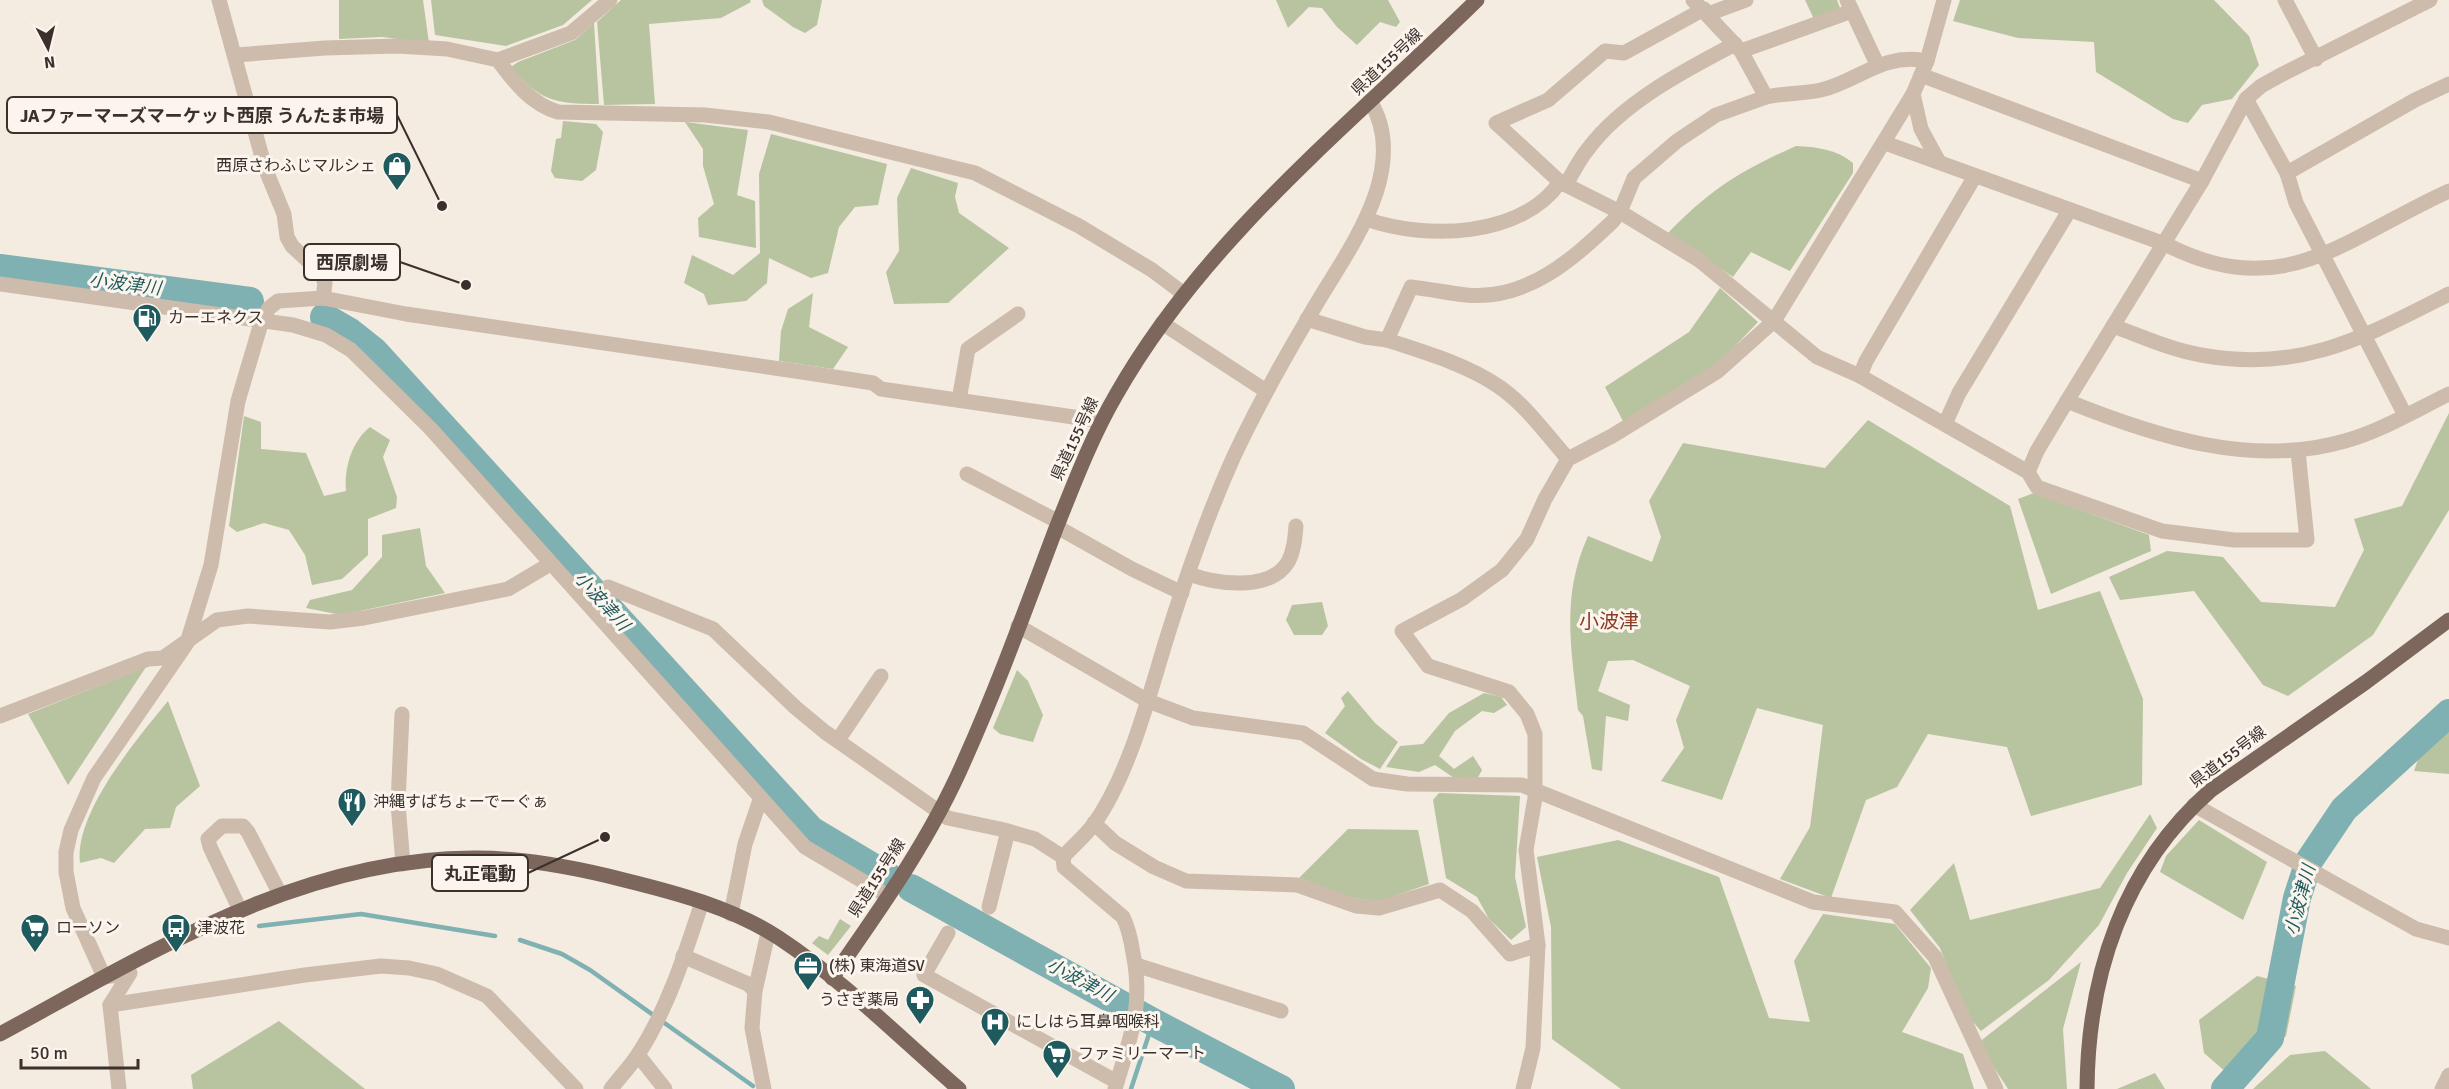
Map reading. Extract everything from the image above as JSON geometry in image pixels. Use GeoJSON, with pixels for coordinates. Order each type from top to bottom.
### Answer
{"type":"FeatureCollection","features":[{"type":"Feature","properties":{"kind":"main road","name":"県道155号線"},"geometry":{"type":"LineString","coordinates":[[832,978],[888,896],[940,813],[965,759],[1101,422],[1130,370],[1184,294],[1294,171],[1477,0]]}},
{"type":"Feature","properties":{"kind":"main road","name":"県道155号線"},"geometry":{"type":"LineString","coordinates":[[2087,1089],[2092,1011],[2107,946],[2118,918],[2150,862],[2194,805],[2239,770],[2366,682],[2449,620]]}},
{"type":"Feature","properties":{"kind":"main road"},"geometry":{"type":"LineString","coordinates":[[0,1034],[104,977],[240,910],[280,894],[339,876],[403,864],[477,858],[546,865],[601,874],[702,902],[731,914],[768,933],[832,978],[959,1089]]}},
{"type":"Feature","properties":{"kind":"street"},"geometry":{"type":"LineString","coordinates":[[219,0],[236,55],[265,168],[280,200],[287,237],[292,246],[321,273],[325,283],[323,298]]}},
{"type":"Feature","properties":{"kind":"street"},"geometry":{"type":"LineString","coordinates":[[236,55],[325,48],[398,46],[447,50],[498,60],[571,33],[610,0]]}},
{"type":"Feature","properties":{"kind":"street"},"geometry":{"type":"LineString","coordinates":[[1746,0],[1702,8],[1624,53],[1605,51],[1548,100],[1496,123],[1563,183],[1620,212],[1699,260],[1817,357],[1860,376],[2028,472],[2037,487],[2162,531],[2234,540],[2307,540],[2298,451]]}},
{"type":"Feature","properties":{"kind":"street"},"geometry":{"type":"LineString","coordinates":[[1523,1089],[1533,1048],[1538,945],[1526,850],[1534,804],[1533,788],[1537,761],[1535,734],[1519,703],[1509,692],[1428,666],[1402,631],[1462,599],[1502,570],[1527,539],[1545,499],[1568,459],[1612,436],[1718,371],[1774,321],[1913,94],[1924,68],[1944,0]]}},
{"type":"Feature","properties":{"kind":"street"},"geometry":{"type":"LineString","coordinates":[[2285,0],[2316,59]]}},
{"type":"Feature","properties":{"kind":"street"},"geometry":{"type":"LineString","coordinates":[[2395,0],[2402,15]]}},
{"type":"Feature","properties":{"kind":"street"},"geometry":{"type":"LineString","coordinates":[[2028,472],[2037,451],[2067,401],[2202,182],[2246,99],[2261,86],[2430,0]]}},
{"type":"Feature","properties":{"kind":"street"},"geometry":{"type":"LineString","coordinates":[[1366,219],[1408,230],[1461,231],[1497,224],[1528,213],[1563,183],[1588,148],[1615,120],[1656,89],[1738,47],[1850,6],[1878,64]]}},
{"type":"Feature","properties":{"kind":"street"},"geometry":{"type":"LineString","coordinates":[[1702,8],[1738,47],[1766,97]]}},
{"type":"Feature","properties":{"kind":"street"},"geometry":{"type":"LineString","coordinates":[[1387,340],[1411,287],[1468,296],[1526,286],[1556,271],[1582,250],[1620,212],[1634,178],[1677,141],[1716,116],[1766,97],[1822,90],[1878,64],[1917,59],[1924,68],[2202,182]]}},
{"type":"Feature","properties":{"kind":"street"},"geometry":{"type":"LineString","coordinates":[[498,60],[515,83],[542,107],[558,112],[705,115],[769,122],[975,173],[1079,226],[1152,270],[1184,294]]}},
{"type":"Feature","properties":{"kind":"street"},"geometry":{"type":"LineString","coordinates":[[2287,173],[2415,100],[2449,84]]}},
{"type":"Feature","properties":{"kind":"street"},"geometry":{"type":"LineString","coordinates":[[1913,94],[1921,129],[1939,162]]}},
{"type":"Feature","properties":{"kind":"street"},"geometry":{"type":"LineString","coordinates":[[2246,99],[2287,173],[2296,203],[2405,415]]}},
{"type":"Feature","properties":{"kind":"street"},"geometry":{"type":"LineString","coordinates":[[948,933],[924,975],[1116,1085],[1139,1002],[1136,965],[1128,927],[1123,917],[1064,867],[1063,857],[1094,823],[1124,766],[1217,494],[1266,391],[1307,319],[1343,264],[1366,219],[1377,190],[1384,144],[1376,111],[1370,101]]}},
{"type":"Feature","properties":{"kind":"street"},"geometry":{"type":"LineString","coordinates":[[1885,143],[2165,244],[2185,254],[2245,270],[2286,267],[2323,256],[2402,212],[2449,191]]}},
{"type":"Feature","properties":{"kind":"street"},"geometry":{"type":"LineString","coordinates":[[1860,376],[1866,361],[1975,176]]}},
{"type":"Feature","properties":{"kind":"street"},"geometry":{"type":"LineString","coordinates":[[1945,424],[1959,393],[2069,211]]}},
{"type":"Feature","properties":{"kind":"street"},"geometry":{"type":"LineString","coordinates":[[0,284],[312,329],[351,350],[431,429],[760,800],[805,847],[888,896]]}},
{"type":"Feature","properties":{"kind":"street"},"geometry":{"type":"LineString","coordinates":[[2113,326],[2199,355],[2256,361],[2308,356],[2365,337],[2449,294]]}},
{"type":"Feature","properties":{"kind":"street"},"geometry":{"type":"LineString","coordinates":[[119,1089],[110,1005],[130,973],[104,977],[73,908],[66,872],[66,852],[71,830],[94,778],[187,643],[211,565],[238,401],[262,320],[268,308],[278,301],[323,298],[349,304],[873,383],[881,388],[1101,422]]}},
{"type":"Feature","properties":{"kind":"street"},"geometry":{"type":"LineString","coordinates":[[349,304],[357,320]]}},
{"type":"Feature","properties":{"kind":"street"},"geometry":{"type":"LineString","coordinates":[[960,400],[968,349],[1018,314]]}},
{"type":"Feature","properties":{"kind":"street"},"geometry":{"type":"LineString","coordinates":[[1307,319],[1365,337],[1387,340],[1434,356],[1498,386],[1536,422],[1568,459]]}},
{"type":"Feature","properties":{"kind":"street"},"geometry":{"type":"LineString","coordinates":[[1162,323],[1266,391]]}},
{"type":"Feature","properties":{"kind":"street"},"geometry":{"type":"LineString","coordinates":[[2067,401],[2137,429],[2227,449],[2298,451],[2346,441],[2449,394]]}},
{"type":"Feature","properties":{"kind":"street"},"geometry":{"type":"LineString","coordinates":[[967,474],[1132,569],[1182,592]]}},
{"type":"Feature","properties":{"kind":"street"},"geometry":{"type":"LineString","coordinates":[[1189,574],[1228,585],[1268,577],[1282,570],[1289,561],[1296,526]]}},
{"type":"Feature","properties":{"kind":"street"},"geometry":{"type":"LineString","coordinates":[[0,716],[148,659],[163,658],[217,620],[248,616],[345,621],[426,604],[479,597],[508,589],[550,564]]}},
{"type":"Feature","properties":{"kind":"street"},"geometry":{"type":"LineString","coordinates":[[608,587],[713,629],[796,708],[948,818],[1035,839],[1063,857]]}},
{"type":"Feature","properties":{"kind":"street"},"geometry":{"type":"LineString","coordinates":[[1018,626],[1148,701],[1193,718],[1303,734],[1373,779],[1407,784],[1522,785],[1813,902],[1895,912],[1935,957],[1996,1089]]}},
{"type":"Feature","properties":{"kind":"street"},"geometry":{"type":"LineString","coordinates":[[838,740],[881,676]]}},
{"type":"Feature","properties":{"kind":"street"},"geometry":{"type":"LineString","coordinates":[[402,714],[398,804],[403,864]]}},
{"type":"Feature","properties":{"kind":"street"},"geometry":{"type":"LineString","coordinates":[[731,914],[745,844],[760,800]]}},
{"type":"Feature","properties":{"kind":"street"},"geometry":{"type":"LineString","coordinates":[[2194,805],[2416,929],[2449,938]]}},
{"type":"Feature","properties":{"kind":"street"},"geometry":{"type":"LineString","coordinates":[[1094,823],[1115,843],[1154,867],[1186,881],[1297,885],[1356,906],[1379,908],[1440,890],[1472,911],[1510,954],[1538,945]]}},
{"type":"Feature","properties":{"kind":"street"},"geometry":{"type":"LineString","coordinates":[[240,910],[208,839],[222,826],[243,826],[249,832],[280,894]]}},
{"type":"Feature","properties":{"kind":"street"},"geometry":{"type":"LineString","coordinates":[[989,907],[1008,831]]}},
{"type":"Feature","properties":{"kind":"street"},"geometry":{"type":"LineString","coordinates":[[611,1089],[638,1055],[657,1018],[684,956],[702,902]]}},
{"type":"Feature","properties":{"kind":"street"},"geometry":{"type":"LineString","coordinates":[[764,1089],[752,1028],[755,991],[768,933]]}},
{"type":"Feature","properties":{"kind":"street"},"geometry":{"type":"LineString","coordinates":[[684,956],[748,984],[755,991]]}},
{"type":"Feature","properties":{"kind":"street"},"geometry":{"type":"LineString","coordinates":[[1136,965],[1281,1011]]}},
{"type":"Feature","properties":{"kind":"street"},"geometry":{"type":"LineString","coordinates":[[110,1005],[305,975],[381,966],[409,968],[437,974],[487,996],[576,1089]]}},
{"type":"Feature","properties":{"kind":"street"},"geometry":{"type":"LineString","coordinates":[[638,1055],[665,1089]]}},
{"type":"Feature","properties":{"kind":"street"},"geometry":{"type":"LineString","coordinates":[[2442,1089],[2449,1076]]}},
{"type":"Feature","properties":{"kind":"green space"},"geometry":{"type":"Polygon","coordinates":[[[339,0],[423,0],[429,43],[382,37],[339,39],[339,0]]]}},
{"type":"Feature","properties":{"kind":"green space"},"geometry":{"type":"Polygon","coordinates":[[[431,0],[592,0],[563,25],[506,46],[435,35],[431,0]]]}},
{"type":"Feature","properties":{"kind":"green space"},"geometry":{"type":"Polygon","coordinates":[[[621,0],[750,0],[751,2],[721,18],[649,24],[655,104],[604,105],[597,22],[621,0]]]}},
{"type":"Feature","properties":{"kind":"green space"},"geometry":{"type":"Polygon","coordinates":[[[762,0],[822,0],[817,25],[805,33],[764,6],[762,0]]]}},
{"type":"Feature","properties":{"kind":"green space"},"geometry":{"type":"Polygon","coordinates":[[[1276,0],[1388,0],[1400,22],[1396,27],[1380,22],[1357,45],[1337,27],[1322,8],[1309,7],[1288,28],[1276,0]]]}},
{"type":"Feature","properties":{"kind":"green space"},"geometry":{"type":"Polygon","coordinates":[[[1805,0],[1837,0],[1841,11],[1814,19],[1805,0]]]}},
{"type":"Feature","properties":{"kind":"green space"},"geometry":{"type":"Polygon","coordinates":[[[1960,0],[2214,0],[2249,36],[2259,65],[2232,99],[2202,105],[2188,123],[2173,119],[2096,72],[2094,42],[2018,38],[1953,21],[1960,0]]]}},
{"type":"Feature","properties":{"kind":"green space"},"geometry":{"type":"Polygon","coordinates":[[[594,23],[599,104],[571,103],[549,98],[531,87],[511,67],[518,62],[575,40],[594,23]]]}},
{"type":"Feature","properties":{"kind":"green space"},"geometry":{"type":"Polygon","coordinates":[[[563,121],[596,124],[603,132],[596,170],[582,181],[555,178],[551,171],[556,139],[561,138],[563,121]]]}},
{"type":"Feature","properties":{"kind":"green space"},"geometry":{"type":"Polygon","coordinates":[[[685,122],[748,130],[737,195],[755,201],[756,248],[699,237],[698,218],[714,204],[703,166],[703,149],[685,122]]]}},
{"type":"Feature","properties":{"kind":"green space"},"geometry":{"type":"Polygon","coordinates":[[[771,134],[887,164],[878,205],[855,207],[839,227],[828,273],[811,278],[769,258],[767,283],[746,301],[708,305],[704,294],[684,283],[692,255],[733,275],[760,253],[759,174],[771,134]]]}},
{"type":"Feature","properties":{"kind":"green space"},"geometry":{"type":"Polygon","coordinates":[[[1796,146],[1819,148],[1847,158],[1853,163],[1853,173],[1790,271],[1751,252],[1733,277],[1668,233],[1698,204],[1727,182],[1796,146]]]}},
{"type":"Feature","properties":{"kind":"green space"},"geometry":{"type":"Polygon","coordinates":[[[911,168],[958,183],[955,197],[959,213],[1009,248],[948,303],[894,304],[886,272],[899,251],[897,198],[911,168]]]}},
{"type":"Feature","properties":{"kind":"green space"},"geometry":{"type":"Polygon","coordinates":[[[1720,288],[1758,322],[1716,366],[1623,421],[1605,387],[1689,332],[1720,288]]]}},
{"type":"Feature","properties":{"kind":"green space"},"geometry":{"type":"Polygon","coordinates":[[[813,293],[809,327],[848,347],[833,369],[779,361],[781,331],[788,309],[813,293]]]}},
{"type":"Feature","properties":{"kind":"green space"},"geometry":{"type":"Polygon","coordinates":[[[2449,413],[2449,510],[2373,635],[2288,696],[2263,685],[2194,591],[2120,600],[2109,577],[2167,551],[2223,557],[2261,602],[2335,607],[2364,550],[2354,519],[2402,506],[2449,413]]]}},
{"type":"Feature","properties":{"kind":"green space"},"geometry":{"type":"Polygon","coordinates":[[[244,416],[261,422],[261,449],[306,453],[324,496],[346,491],[346,473],[350,456],[358,440],[370,427],[390,440],[383,457],[397,497],[396,508],[368,519],[368,555],[342,579],[312,585],[305,555],[289,530],[264,523],[237,532],[229,526],[244,416]]]}},
{"type":"Feature","properties":{"kind":"green space"},"geometry":{"type":"Polygon","coordinates":[[[1868,420],[2010,506],[2038,610],[2100,591],[2143,699],[2142,785],[2031,816],[2007,747],[1928,734],[1897,787],[1866,800],[1831,898],[1780,879],[1810,827],[1823,725],[1757,708],[1722,800],[1661,781],[1684,748],[1676,720],[1690,686],[1633,660],[1608,661],[1598,691],[1630,705],[1628,721],[1606,716],[1602,771],[1592,769],[1583,716],[1578,710],[1571,643],[1571,601],[1574,580],[1588,536],[1652,562],[1661,537],[1649,501],[1683,443],[1825,468],[1868,420]]]}},
{"type":"Feature","properties":{"kind":"green space"},"geometry":{"type":"Polygon","coordinates":[[[2034,493],[2149,535],[2151,551],[2051,594],[2018,499],[2034,493]]]}},
{"type":"Feature","properties":{"kind":"green space"},"geometry":{"type":"Polygon","coordinates":[[[420,528],[426,566],[445,593],[341,615],[306,608],[310,600],[352,590],[382,557],[382,535],[420,528]]]}},
{"type":"Feature","properties":{"kind":"green space"},"geometry":{"type":"Polygon","coordinates":[[[1322,602],[1328,626],[1322,635],[1294,635],[1286,620],[1292,605],[1322,602]]]}},
{"type":"Feature","properties":{"kind":"green space"},"geometry":{"type":"Polygon","coordinates":[[[146,667],[68,785],[28,714],[146,667]]]}},
{"type":"Feature","properties":{"kind":"green space"},"geometry":{"type":"Polygon","coordinates":[[[1017,670],[1028,681],[1043,715],[1033,742],[1000,734],[993,728],[1017,670]]]}},
{"type":"Feature","properties":{"kind":"green space"},"geometry":{"type":"Polygon","coordinates":[[[1348,691],[1375,723],[1398,742],[1380,769],[1361,759],[1325,733],[1345,706],[1341,698],[1348,691]]]}},
{"type":"Feature","properties":{"kind":"green space"},"geometry":{"type":"Polygon","coordinates":[[[1484,693],[1501,697],[1507,705],[1494,713],[1482,711],[1455,731],[1439,756],[1454,769],[1473,756],[1482,770],[1477,779],[1454,778],[1435,765],[1419,772],[1386,767],[1400,746],[1423,744],[1449,713],[1484,693]]]}},
{"type":"Feature","properties":{"kind":"green space"},"geometry":{"type":"Polygon","coordinates":[[[168,701],[200,786],[176,807],[170,828],[145,829],[114,863],[101,858],[80,863],[81,843],[97,800],[140,735],[168,701]]]}},
{"type":"Feature","properties":{"kind":"green space"},"geometry":{"type":"Polygon","coordinates":[[[2449,731],[2449,774],[2414,771],[2419,757],[2449,731]]]}},
{"type":"Feature","properties":{"kind":"green space"},"geometry":{"type":"Polygon","coordinates":[[[1439,793],[1520,796],[1515,877],[1526,927],[1511,940],[1489,919],[1477,897],[1446,878],[1433,800],[1439,793]]]}},
{"type":"Feature","properties":{"kind":"green space"},"geometry":{"type":"Polygon","coordinates":[[[2150,814],[2157,828],[2127,873],[2099,925],[2049,980],[1981,1031],[1965,1013],[1940,948],[1910,910],[1954,863],[1970,920],[2100,888],[2150,814]]]}},
{"type":"Feature","properties":{"kind":"green space"},"geometry":{"type":"Polygon","coordinates":[[[2199,820],[2267,862],[2243,920],[2160,872],[2166,856],[2199,820]]]}},
{"type":"Feature","properties":{"kind":"green space"},"geometry":{"type":"Polygon","coordinates":[[[1348,829],[1418,830],[1429,884],[1380,901],[1352,898],[1299,878],[1348,829]]]}},
{"type":"Feature","properties":{"kind":"green space"},"geometry":{"type":"Polygon","coordinates":[[[1618,840],[1719,877],[1769,1018],[1810,1022],[1794,961],[1823,914],[1895,924],[1931,968],[1928,988],[1902,1032],[1963,1054],[1974,1089],[1621,1089],[1552,1039],[1551,927],[1537,857],[1618,840]]]}},
{"type":"Feature","properties":{"kind":"green space"},"geometry":{"type":"Polygon","coordinates":[[[840,919],[851,926],[828,955],[812,943],[819,936],[828,940],[840,919]]]}},
{"type":"Feature","properties":{"kind":"green space"},"geometry":{"type":"Polygon","coordinates":[[[2081,962],[2063,1029],[2067,1089],[2008,1089],[1978,1043],[2081,962]]]}},
{"type":"Feature","properties":{"kind":"green space"},"geometry":{"type":"Polygon","coordinates":[[[2257,976],[2296,986],[2286,1036],[2227,1073],[2204,1053],[2199,1020],[2257,976]]]}},
{"type":"Feature","properties":{"kind":"green space"},"geometry":{"type":"Polygon","coordinates":[[[279,1021],[365,1089],[193,1089],[191,1075],[279,1021]]]}},
{"type":"Feature","properties":{"kind":"green space"},"geometry":{"type":"Polygon","coordinates":[[[2325,1051],[2371,1089],[2253,1089],[2290,1055],[2325,1051]]]}},
{"type":"Feature","properties":{"kind":"green space"},"geometry":{"type":"Polygon","coordinates":[[[2155,1073],[2165,1089],[2117,1089],[2155,1073]]]}},
{"type":"Feature","properties":{"kind":"waterway","name":"小波津川"},"geometry":{"type":"LineString","coordinates":[[0,268],[250,301]]}},
{"type":"Feature","properties":{"kind":"waterway","name":"小波津川"},"geometry":{"type":"LineString","coordinates":[[324,317],[350,332],[374,351],[811,830],[888,876]]}},
{"type":"Feature","properties":{"kind":"waterway","name":"小波津川"},"geometry":{"type":"LineString","coordinates":[[2225,1089],[2270,1038],[2297,898],[2309,861],[2344,809],[2449,713]]}},
{"type":"Feature","properties":{"kind":"waterway","name":"小波津川"},"geometry":{"type":"LineString","coordinates":[[911,888],[1153,1022],[1281,1089]]}},
{"type":"Feature","properties":{"kind":"waterway"},"geometry":{"type":"LineString","coordinates":[[259,926],[361,914],[495,936]]}},
{"type":"Feature","properties":{"kind":"waterway"},"geometry":{"type":"LineString","coordinates":[[520,940],[562,954],[590,970],[753,1086]]}},
{"type":"Feature","properties":{"kind":"waterway"},"geometry":{"type":"LineString","coordinates":[[1131,1089],[1153,1022]]}},
{"type":"Feature","properties":{"kind":"place","name":"西原さわふじマルシェ"},"geometry":{"type":"Point","coordinates":[397,192]}},
{"type":"Feature","properties":{"kind":"place","name":"JAファーマーズマーケット西原 うんたま市場"},"geometry":{"type":"Point","coordinates":[442,206]}},
{"type":"Feature","properties":{"kind":"place","name":"西原劇場"},"geometry":{"type":"Point","coordinates":[466,285]}},
{"type":"Feature","properties":{"kind":"place","name":"カーエネクス"},"geometry":{"type":"Point","coordinates":[147,344]}},
{"type":"Feature","properties":{"kind":"place","name":"沖縄すばちょーでーぐぁ"},"geometry":{"type":"Point","coordinates":[352,828]}},
{"type":"Feature","properties":{"kind":"place","name":"丸正電動"},"geometry":{"type":"Point","coordinates":[605,837]}},
{"type":"Feature","properties":{"kind":"place","name":"ローソン"},"geometry":{"type":"Point","coordinates":[35,954]}},
{"type":"Feature","properties":{"kind":"place","name":"津波花"},"geometry":{"type":"Point","coordinates":[176,954]}},
{"type":"Feature","properties":{"kind":"place","name":"(株) 東海道SV"},"geometry":{"type":"Point","coordinates":[808,992]}},
{"type":"Feature","properties":{"kind":"place","name":"うさぎ薬局"},"geometry":{"type":"Point","coordinates":[920,1026]}},
{"type":"Feature","properties":{"kind":"place","name":"にしはら耳鼻咽喉科"},"geometry":{"type":"Point","coordinates":[995,1048]}},
{"type":"Feature","properties":{"kind":"place","name":"ファミリーマート"},"geometry":{"type":"Point","coordinates":[1057,1080]}},
{"type":"Feature","properties":{"kind":"district","name":"小波津"},"geometry":{"type":"Point","coordinates":[1609,621]}}]}
